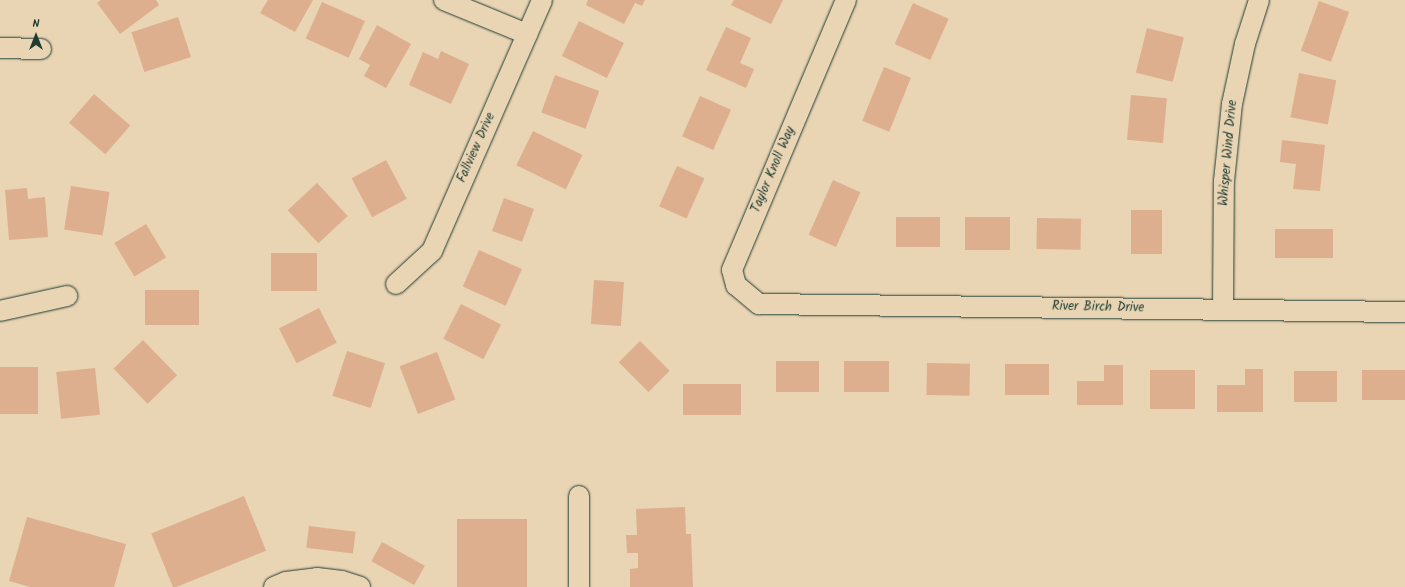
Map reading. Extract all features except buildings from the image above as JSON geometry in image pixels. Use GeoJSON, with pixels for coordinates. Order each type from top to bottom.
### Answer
{"type":"FeatureCollection","features":[{"type":"Feature","properties":{"kind":"street"},"geometry":{"type":"LineString","coordinates":[[444,0],[527,34]]}},
{"type":"Feature","properties":{"kind":"street","name":"Fallview Drive"},"geometry":{"type":"LineString","coordinates":[[396,284],[432,251],[542,0]]}},
{"type":"Feature","properties":{"kind":"street","name":"Taylor Knoll Way"},"geometry":{"type":"LineString","coordinates":[[790,305],[759,304],[736,285],[732,270],[846,0]]}},
{"type":"Feature","properties":{"kind":"street","name":"Whisper Wind Drive"},"geometry":{"type":"LineString","coordinates":[[1223,309],[1224,181],[1232,104],[1245,44],[1259,0]]}},
{"type":"Feature","properties":{"kind":"street"},"geometry":{"type":"LineString","coordinates":[[0,48],[41,49]]}},
{"type":"Feature","properties":{"kind":"street"},"geometry":{"type":"LineString","coordinates":[[0,311],[67,296]]}},
{"type":"Feature","properties":{"kind":"street","name":"River Birch Drive"},"geometry":{"type":"LineString","coordinates":[[790,305],[1405,312]]}},
{"type":"Feature","properties":{"kind":"street"},"geometry":{"type":"LineString","coordinates":[[578,496],[579,587]]}},
{"type":"Feature","properties":{"kind":"street"},"geometry":{"type":"LineString","coordinates":[[274,587],[286,582],[317,578],[342,581],[360,587]]}}]}
